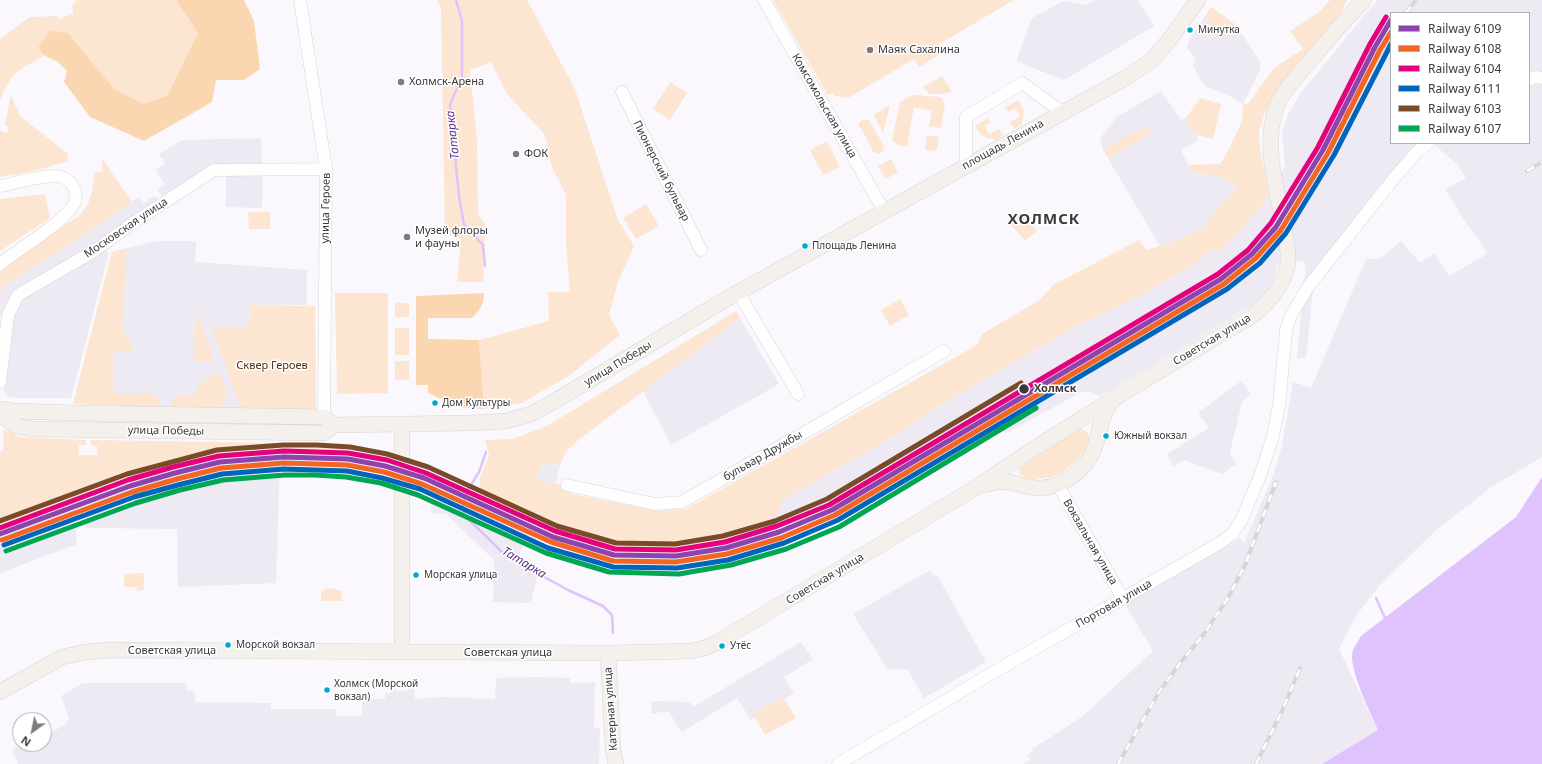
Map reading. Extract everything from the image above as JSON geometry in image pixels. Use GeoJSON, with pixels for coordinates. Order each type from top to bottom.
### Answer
{"type":"FeatureCollection","features":[{"type":"Feature","properties":{"kind":"main road","name":"площадь Ленина"},"geometry":{"type":"LineString","coordinates":[[880,213],[1130,76],[1152,60],[1170,39],[1198,0]]}},
{"type":"Feature","properties":{"kind":"main road","name":"Советская улица"},"geometry":{"type":"LineString","coordinates":[[0,692],[62,657],[85,652],[116,650],[608,654],[691,651],[705,648],[718,642],[980,485],[1017,459],[1115,397],[1252,316],[1262,308],[1278,287],[1285,273],[1288,262],[1287,244],[1269,153],[1270,130],[1275,110],[1290,84],[1364,0]]}},
{"type":"Feature","properties":{"kind":"main road","name":"улица Победы"},"geometry":{"type":"LineString","coordinates":[[0,409],[13,411],[402,424],[506,421],[531,414],[738,292],[880,213]]}},
{"type":"Feature","properties":{"kind":"main road","name":"Советская улица"},"geometry":{"type":"LineString","coordinates":[[980,485],[997,482],[1009,482],[1021,486],[1041,488],[1058,484],[1076,474],[1087,461],[1094,448],[1103,415],[1115,397]]}},
{"type":"Feature","properties":{"kind":"main road","name":"улица Победы"},"geometry":{"type":"LineString","coordinates":[[0,414],[16,426],[32,429],[324,433],[329,421]]}},
{"type":"Feature","properties":{"kind":"main road"},"geometry":{"type":"LineString","coordinates":[[1079,420],[1086,421],[1094,426],[1098,435]]}},
{"type":"Feature","properties":{"kind":"main road"},"geometry":{"type":"LineString","coordinates":[[402,424],[402,652]]}},
{"type":"Feature","properties":{"kind":"main road"},"geometry":{"type":"LineString","coordinates":[[1017,459],[1012,465],[1011,473],[1015,481],[1021,486]]}},
{"type":"Feature","properties":{"kind":"main road","name":"Катерная улица"},"geometry":{"type":"LineString","coordinates":[[608,654],[612,750],[616,764]]}},
{"type":"Feature","properties":{"kind":"street","name":"улица Героев"},"geometry":{"type":"LineString","coordinates":[[300,0],[326,169],[329,421]]}},
{"type":"Feature","properties":{"kind":"street","name":"Комсомольская улица"},"geometry":{"type":"LineString","coordinates":[[764,0],[880,213]]}},
{"type":"Feature","properties":{"kind":"street"},"geometry":{"type":"LineString","coordinates":[[1530,80],[1535,77],[1542,78]]}},
{"type":"Feature","properties":{"kind":"street"},"geometry":{"type":"LineString","coordinates":[[966,166],[966,117],[1022,83],[1062,112]]}},
{"type":"Feature","properties":{"kind":"street","name":"Пионерский бульвар"},"geometry":{"type":"LineString","coordinates":[[622,92],[701,250]]}},
{"type":"Feature","properties":{"kind":"street","name":"Портовая улица"},"geometry":{"type":"LineString","coordinates":[[838,764],[1220,543],[1233,533],[1242,519],[1257,483],[1273,436],[1279,405],[1286,331],[1290,317],[1308,286],[1395,177],[1418,151],[1427,144]]}},
{"type":"Feature","properties":{"kind":"street","name":"Московская улица"},"geometry":{"type":"LineString","coordinates":[[0,382],[8,315],[18,295],[94,251],[132,223],[214,170],[326,169]]}},
{"type":"Feature","properties":{"kind":"street"},"geometry":{"type":"LineString","coordinates":[[0,186],[54,176],[63,177],[71,183],[76,192],[75,201],[59,221],[0,264]]}},
{"type":"Feature","properties":{"kind":"street"},"geometry":{"type":"LineString","coordinates":[[738,292],[798,394]]}},
{"type":"Feature","properties":{"kind":"street","name":"бульвар Дружбы"},"geometry":{"type":"LineString","coordinates":[[567,485],[655,504],[682,502],[944,351]]}},
{"type":"Feature","properties":{"kind":"street","name":"Вокзальная улица"},"geometry":{"type":"LineString","coordinates":[[1058,484],[1123,599]]}},
{"type":"Feature","properties":{"kind":"shaded area"},"geometry":{"type":"Polygon","coordinates":[[[176,0],[244,0],[254,21],[260,69],[244,80],[216,80],[212,102],[144,141],[90,117],[64,82],[67,71],[58,62],[43,55],[38,48],[50,31],[68,33],[114,89],[143,104],[167,96],[198,33],[176,0]]]}},
{"type":"Feature","properties":{"kind":"shaded area"},"geometry":{"type":"Polygon","coordinates":[[[1094,0],[1138,0],[1154,26],[1064,80],[1018,62],[1017,59],[1032,18],[1063,1],[1086,5],[1094,0]]]}},
{"type":"Feature","properties":{"kind":"shaded area"},"geometry":{"type":"Polygon","coordinates":[[[1378,0],[1542,0],[1542,457],[1493,486],[1437,529],[1380,585],[1356,616],[1339,649],[1378,731],[1322,764],[1023,764],[1030,760],[1027,755],[1033,751],[1032,749],[1083,716],[1153,651],[1125,604],[1240,538],[1244,543],[1271,481],[1281,450],[1293,382],[1311,388],[1366,259],[1379,259],[1401,241],[1420,263],[1434,253],[1449,276],[1487,254],[1477,236],[1468,226],[1445,189],[1466,178],[1457,164],[1433,144],[1530,144],[1530,12],[1390,12],[1390,144],[1420,144],[1390,174],[1302,286],[1306,274],[1304,261],[1279,263],[1272,283],[1265,294],[1256,303],[1111,390],[1099,396],[1089,392],[1081,392],[1007,433],[988,429],[926,459],[823,522],[744,549],[636,571],[636,562],[562,547],[529,533],[517,560],[538,571],[531,603],[493,602],[494,560],[446,514],[431,513],[432,476],[480,495],[554,532],[616,548],[675,550],[781,501],[898,434],[936,408],[1072,328],[1138,297],[1195,264],[1257,212],[1285,166],[1282,132],[1288,114],[1301,93],[1378,0]]]}},
{"type":"Feature","properties":{"kind":"shaded area"},"geometry":{"type":"Polygon","coordinates":[[[1211,7],[1236,25],[1261,63],[1260,70],[1243,104],[1230,96],[1205,86],[1193,66],[1196,59],[1187,48],[1188,42],[1211,7]]]}},
{"type":"Feature","properties":{"kind":"shaded area"},"geometry":{"type":"Polygon","coordinates":[[[1161,91],[1181,120],[1186,118],[1199,140],[1181,150],[1192,172],[1220,176],[1236,187],[1203,228],[1183,238],[1160,246],[1103,150],[1100,138],[1117,117],[1161,91]]]}},
{"type":"Feature","properties":{"kind":"shaded area"},"geometry":{"type":"Polygon","coordinates":[[[261,138],[262,164],[210,166],[164,198],[157,190],[165,184],[155,170],[165,163],[159,154],[182,140],[261,138]]]}},
{"type":"Feature","properties":{"kind":"shaded area"},"geometry":{"type":"Polygon","coordinates":[[[263,173],[262,208],[226,207],[226,175],[263,173]]]}},
{"type":"Feature","properties":{"kind":"shaded area"},"geometry":{"type":"Polygon","coordinates":[[[155,195],[159,202],[91,248],[17,291],[4,318],[0,316],[0,294],[5,285],[82,237],[139,197],[144,203],[155,195]]]}},
{"type":"Feature","properties":{"kind":"shaded area"},"geometry":{"type":"Polygon","coordinates":[[[156,241],[196,241],[195,262],[307,270],[307,305],[250,306],[241,410],[73,404],[112,252],[156,241]]]}},
{"type":"Feature","properties":{"kind":"shaded area"},"geometry":{"type":"Polygon","coordinates":[[[106,250],[109,253],[71,398],[10,398],[4,392],[10,330],[12,314],[22,297],[106,250]]]}},
{"type":"Feature","properties":{"kind":"shaded area"},"geometry":{"type":"Polygon","coordinates":[[[1313,290],[1306,358],[1297,358],[1302,306],[1313,290]]]}},
{"type":"Feature","properties":{"kind":"shaded area"},"geometry":{"type":"Polygon","coordinates":[[[484,293],[481,307],[472,318],[428,318],[428,339],[479,340],[484,409],[458,407],[428,393],[428,385],[416,385],[416,296],[484,293]]]}},
{"type":"Feature","properties":{"kind":"shaded area"},"geometry":{"type":"Polygon","coordinates":[[[740,318],[779,384],[671,445],[643,391],[740,318]]]}},
{"type":"Feature","properties":{"kind":"shaded area"},"geometry":{"type":"Polygon","coordinates":[[[1241,381],[1251,394],[1242,402],[1230,452],[1236,464],[1222,474],[1184,460],[1173,466],[1167,454],[1209,428],[1198,413],[1241,381]]]}},
{"type":"Feature","properties":{"kind":"shaded area"},"geometry":{"type":"Polygon","coordinates":[[[285,452],[343,454],[382,461],[381,469],[316,461],[280,462],[276,583],[178,587],[177,529],[87,528],[85,508],[74,511],[77,544],[0,573],[0,528],[130,482],[175,469],[222,458],[285,452]]]}},
{"type":"Feature","properties":{"kind":"shaded area"},"geometry":{"type":"Polygon","coordinates":[[[543,462],[560,465],[556,484],[536,479],[543,462]]]}},
{"type":"Feature","properties":{"kind":"shaded area"},"geometry":{"type":"Polygon","coordinates":[[[1542,477],[1542,764],[1322,764],[1378,730],[1365,702],[1353,667],[1353,650],[1361,636],[1516,517],[1542,477]]]}},
{"type":"Feature","properties":{"kind":"shaded area"},"geometry":{"type":"Polygon","coordinates":[[[930,570],[934,576],[937,575],[986,662],[924,698],[907,669],[888,670],[853,614],[930,570]]]}},
{"type":"Feature","properties":{"kind":"shaded area"},"geometry":{"type":"Polygon","coordinates":[[[801,642],[813,659],[784,677],[794,693],[751,720],[737,698],[682,732],[668,711],[651,714],[652,701],[689,702],[693,707],[801,642]]]}},
{"type":"Feature","properties":{"kind":"shaded area"},"geometry":{"type":"Polygon","coordinates":[[[496,678],[570,678],[570,683],[595,683],[594,727],[600,728],[599,764],[18,764],[13,752],[52,752],[52,731],[64,726],[69,719],[61,696],[83,683],[187,683],[187,691],[195,691],[195,702],[271,703],[271,709],[336,709],[336,716],[362,716],[362,699],[385,699],[385,693],[390,693],[390,689],[407,691],[408,688],[414,688],[415,699],[445,697],[495,699],[496,678]]]}},
{"type":"Feature","properties":{"kind":"green space"},"geometry":{"type":"Polygon","coordinates":[[[77,0],[176,0],[198,33],[167,96],[143,104],[114,89],[68,34],[38,48],[43,55],[15,73],[6,86],[0,100],[0,39],[30,17],[57,16],[59,19],[73,14],[72,5],[77,0]]]}},
{"type":"Feature","properties":{"kind":"green space"},"geometry":{"type":"Polygon","coordinates":[[[437,0],[527,0],[575,89],[618,220],[634,246],[618,282],[609,315],[620,335],[570,375],[522,403],[484,409],[479,340],[549,321],[548,292],[570,292],[566,246],[566,195],[552,167],[545,135],[507,94],[491,62],[470,70],[477,140],[478,215],[485,224],[483,282],[457,282],[461,239],[445,234],[441,7],[437,0]]]}},
{"type":"Feature","properties":{"kind":"green space","name":"Маяк Сахалина"},"geometry":{"type":"Polygon","coordinates":[[[773,0],[1014,0],[936,46],[940,54],[919,67],[914,59],[848,98],[834,96],[834,94],[827,94],[773,0]]]}},
{"type":"Feature","properties":{"kind":"green space"},"geometry":{"type":"Polygon","coordinates":[[[1330,0],[1347,0],[1342,11],[1278,90],[1265,112],[1259,132],[1260,150],[1269,193],[1257,212],[1220,251],[1212,249],[1195,264],[1138,297],[1072,328],[936,408],[898,434],[781,501],[779,514],[726,542],[675,550],[616,548],[554,532],[480,495],[480,477],[489,455],[485,440],[513,439],[547,426],[736,311],[740,318],[576,442],[566,452],[560,465],[543,462],[536,479],[565,486],[572,494],[658,511],[686,509],[977,345],[982,334],[1040,300],[1053,285],[1139,240],[1147,250],[1183,238],[1203,228],[1236,187],[1220,176],[1192,172],[1189,165],[1220,164],[1242,121],[1243,104],[1248,104],[1274,68],[1303,49],[1290,31],[1319,12],[1330,0]]]}},
{"type":"Feature","properties":{"kind":"green space"},"geometry":{"type":"Polygon","coordinates":[[[1211,7],[1236,25],[1223,38],[1221,35],[1218,37],[1215,32],[1206,37],[1204,35],[1212,28],[1205,17],[1211,7]]]}},
{"type":"Feature","properties":{"kind":"green space"},"geometry":{"type":"Polygon","coordinates":[[[942,76],[952,92],[930,94],[923,87],[942,76]]]}},
{"type":"Feature","properties":{"kind":"green space"},"geometry":{"type":"Polygon","coordinates":[[[670,82],[687,93],[670,120],[653,109],[670,82]]]}},
{"type":"Feature","properties":{"kind":"green space"},"geometry":{"type":"Polygon","coordinates":[[[11,95],[21,117],[67,153],[68,161],[34,171],[0,177],[0,130],[6,133],[9,129],[5,124],[11,95]]]}},
{"type":"Feature","properties":{"kind":"green space"},"geometry":{"type":"Polygon","coordinates":[[[912,95],[941,97],[945,104],[941,128],[929,126],[932,111],[914,107],[907,147],[897,145],[892,140],[900,102],[912,95]]]}},
{"type":"Feature","properties":{"kind":"green space"},"geometry":{"type":"Polygon","coordinates":[[[1200,98],[1221,104],[1213,139],[1196,135],[1186,118],[1200,98]]]}},
{"type":"Feature","properties":{"kind":"green space"},"geometry":{"type":"Polygon","coordinates":[[[1018,100],[1024,110],[1022,124],[1014,129],[1010,122],[1020,116],[1015,108],[1008,112],[1005,108],[1018,100]]]}},
{"type":"Feature","properties":{"kind":"green space"},"geometry":{"type":"Polygon","coordinates":[[[890,105],[883,133],[874,115],[890,105]]]}},
{"type":"Feature","properties":{"kind":"green space"},"geometry":{"type":"Polygon","coordinates":[[[988,118],[991,122],[985,126],[989,134],[999,129],[1003,135],[996,140],[982,136],[975,126],[988,118]]]}},
{"type":"Feature","properties":{"kind":"green space"},"geometry":{"type":"Polygon","coordinates":[[[863,119],[869,120],[884,146],[882,152],[879,154],[873,152],[869,142],[859,126],[859,123],[863,119]]]}},
{"type":"Feature","properties":{"kind":"green space"},"geometry":{"type":"Polygon","coordinates":[[[1145,128],[1153,132],[1109,158],[1103,150],[1133,132],[1137,133],[1145,128]]]}},
{"type":"Feature","properties":{"kind":"green space"},"geometry":{"type":"Polygon","coordinates":[[[927,135],[939,137],[937,149],[933,151],[925,150],[927,135]]]}},
{"type":"Feature","properties":{"kind":"green space"},"geometry":{"type":"Polygon","coordinates":[[[827,141],[840,167],[823,175],[810,150],[827,141]]]}},
{"type":"Feature","properties":{"kind":"green space"},"geometry":{"type":"Polygon","coordinates":[[[101,157],[132,202],[82,237],[5,285],[0,294],[0,272],[14,259],[80,215],[88,204],[95,173],[103,171],[101,157]]]}},
{"type":"Feature","properties":{"kind":"green space"},"geometry":{"type":"Polygon","coordinates":[[[891,159],[898,172],[886,179],[878,166],[891,159]]]}},
{"type":"Feature","properties":{"kind":"green space"},"geometry":{"type":"Polygon","coordinates":[[[45,194],[50,218],[0,251],[0,199],[45,194]]]}},
{"type":"Feature","properties":{"kind":"green space"},"geometry":{"type":"Polygon","coordinates":[[[646,204],[659,226],[636,239],[623,218],[646,204]]]}},
{"type":"Feature","properties":{"kind":"green space"},"geometry":{"type":"Polygon","coordinates":[[[248,212],[270,212],[270,229],[249,229],[248,212]]]}},
{"type":"Feature","properties":{"kind":"green space"},"geometry":{"type":"Polygon","coordinates":[[[1018,216],[1024,216],[1037,231],[1025,241],[1010,223],[1018,216]]]}},
{"type":"Feature","properties":{"kind":"green space"},"geometry":{"type":"Polygon","coordinates":[[[127,248],[122,327],[131,344],[131,352],[114,352],[114,393],[154,394],[160,402],[161,407],[73,404],[112,252],[127,248]]]}},
{"type":"Feature","properties":{"kind":"green space"},"geometry":{"type":"Polygon","coordinates":[[[335,293],[388,293],[388,393],[337,394],[335,293]]]}},
{"type":"Feature","properties":{"kind":"green space"},"geometry":{"type":"Polygon","coordinates":[[[900,299],[909,315],[890,326],[881,310],[900,299]]]}},
{"type":"Feature","properties":{"kind":"green space"},"geometry":{"type":"Polygon","coordinates":[[[395,303],[409,303],[409,317],[395,317],[395,303]]]}},
{"type":"Feature","properties":{"kind":"green space","name":"Сквер Героев"},"geometry":{"type":"Polygon","coordinates":[[[250,306],[315,306],[316,411],[241,410],[212,328],[249,328],[250,306]]]}},
{"type":"Feature","properties":{"kind":"green space"},"geometry":{"type":"Polygon","coordinates":[[[195,317],[198,317],[215,362],[194,361],[195,317]]]}},
{"type":"Feature","properties":{"kind":"green space"},"geometry":{"type":"Polygon","coordinates":[[[395,328],[409,328],[409,355],[395,355],[395,328]]]}},
{"type":"Feature","properties":{"kind":"green space"},"geometry":{"type":"Polygon","coordinates":[[[395,361],[409,361],[409,380],[395,380],[395,361]]]}},
{"type":"Feature","properties":{"kind":"green space"},"geometry":{"type":"Polygon","coordinates":[[[214,373],[218,373],[221,376],[227,392],[222,405],[217,409],[171,408],[171,403],[177,395],[197,396],[197,386],[214,373]]]}},
{"type":"Feature","properties":{"kind":"green space"},"geometry":{"type":"Polygon","coordinates":[[[1078,428],[1086,431],[1089,436],[1088,443],[1080,457],[1067,469],[1056,475],[1043,479],[1028,478],[1019,473],[1020,464],[1078,428]]]}},
{"type":"Feature","properties":{"kind":"green space"},"geometry":{"type":"Polygon","coordinates":[[[4,429],[19,437],[86,440],[86,445],[79,445],[79,455],[97,455],[97,446],[91,445],[91,440],[343,444],[344,454],[285,452],[222,458],[175,469],[130,482],[0,528],[0,451],[3,451],[4,429]]]}},
{"type":"Feature","properties":{"kind":"green space"},"geometry":{"type":"Polygon","coordinates":[[[144,573],[144,590],[137,591],[137,587],[124,587],[124,574],[144,573]]]}},
{"type":"Feature","properties":{"kind":"green space"},"geometry":{"type":"Polygon","coordinates":[[[331,588],[341,591],[342,601],[321,601],[321,592],[325,589],[331,588]]]}},
{"type":"Feature","properties":{"kind":"green space"},"geometry":{"type":"Polygon","coordinates":[[[783,697],[796,718],[765,735],[753,714],[783,697]]]}},
{"type":"Feature","properties":{"kind":"waterway","name":"Татарка"},"geometry":{"type":"LineString","coordinates":[[456,0],[462,21],[462,78],[450,104],[459,196],[464,225],[483,245],[485,266]]}},
{"type":"Feature","properties":{"kind":"waterway","name":"Татарка"},"geometry":{"type":"LineString","coordinates":[[486,452],[479,472],[468,490],[463,506],[464,515],[503,553],[568,590],[603,606],[612,615],[613,633]]}},
{"type":"Feature","properties":{"kind":"waterway"},"geometry":{"type":"LineString","coordinates":[[1376,598],[1385,618]]}},
{"type":"Feature","properties":{"kind":"railway"},"geometry":{"type":"LineString","coordinates":[[1407,12],[1416,0]]}},
{"type":"Feature","properties":{"kind":"railway"},"geometry":{"type":"LineString","coordinates":[[1323,150],[1390,37]]}},
{"type":"Feature","properties":{"kind":"railway"},"geometry":{"type":"LineString","coordinates":[[1527,171],[1542,162]]}},
{"type":"Feature","properties":{"kind":"railway"},"geometry":{"type":"LineString","coordinates":[[1118,764],[1159,692],[1204,634],[1228,598],[1245,565],[1276,482]]}},
{"type":"Feature","properties":{"kind":"railway"},"geometry":{"type":"LineString","coordinates":[[1256,764],[1282,711],[1300,668]]}},
{"type":"Feature","properties":{"kind":"rail line","name":"6104"},"geometry":{"type":"LineString","coordinates":[[0,528],[128,480],[173,467],[219,456],[284,451],[348,453],[387,460],[426,473],[555,531],[615,549],[676,550],[725,542],[777,526],[829,505],[1218,274],[1248,250],[1271,223],[1318,147],[1370,44],[1386,17]]}},
{"type":"Feature","properties":{"kind":"rail line","name":"6109"},"geometry":{"type":"LineString","coordinates":[[0,534],[130,486],[175,473],[220,462],[284,457],[348,459],[385,466],[424,478],[553,537],[614,555],[676,556],[726,548],[779,532],[832,510],[1221,279],[1252,254],[1276,227],[1323,150],[1375,47],[1390,22]]}},
{"type":"Feature","properties":{"kind":"rail line","name":"6108"},"geometry":{"type":"LineString","coordinates":[[2,540],[132,492],[177,479],[221,468],[284,463],[347,465],[384,472],[422,484],[551,542],[613,561],[676,562],[727,554],[781,538],[835,515],[1224,284],[1256,258],[1281,230],[1328,153],[1380,50],[1390,34]]}},
{"type":"Feature","properties":{"kind":"rail line","name":"6111"},"geometry":{"type":"LineString","coordinates":[[4,545],[134,497],[178,485],[222,474],[284,469],[347,471],[382,478],[420,489],[548,548],[613,567],[677,568],[728,560],[784,543],[838,520],[1227,289],[1260,263],[1286,233],[1334,155],[1390,46]]}},
{"type":"Feature","properties":{"kind":"rail line","name":"6103"},"geometry":{"type":"LineString","coordinates":[[0,521],[127,474],[217,450],[283,445],[317,445],[350,447],[387,454],[428,467],[557,526],[616,543],[675,544],[723,536],[775,521],[827,499],[1021,383]]}},
{"type":"Feature","properties":{"kind":"rail line","name":"6107"},"geometry":{"type":"LineString","coordinates":[[6,551],[136,503],[180,490],[223,480],[285,475],[315,475],[346,477],[381,483],[418,495],[546,553],[609,572],[679,574],[731,565],[786,549],[839,527],[1036,408]]}},
{"type":"Feature","properties":{"kind":"place","name":"Минутка"},"geometry":{"type":"Point","coordinates":[1190,30]}},
{"type":"Feature","properties":{"kind":"place","name":"Маяк Сахалина"},"geometry":{"type":"Point","coordinates":[870,50]}},
{"type":"Feature","properties":{"kind":"place","name":"Холмск-Арена"},"geometry":{"type":"Point","coordinates":[401,82]}},
{"type":"Feature","properties":{"kind":"place","name":"ФОК"},"geometry":{"type":"Point","coordinates":[516,154]}},
{"type":"Feature","properties":{"kind":"place","name":"Музей флоры и фауны"},"geometry":{"type":"Point","coordinates":[407,237]}},
{"type":"Feature","properties":{"kind":"place","name":"Площадь Ленина"},"geometry":{"type":"Point","coordinates":[805,246]}},
{"type":"Feature","properties":{"kind":"place","name":"Холмск"},"geometry":{"type":"Point","coordinates":[1024,389]}},
{"type":"Feature","properties":{"kind":"place","name":"Дом Культуры"},"geometry":{"type":"Point","coordinates":[435,403]}},
{"type":"Feature","properties":{"kind":"place","name":"Южный вокзал"},"geometry":{"type":"Point","coordinates":[1106,436]}},
{"type":"Feature","properties":{"kind":"place","name":"Морская улица"},"geometry":{"type":"Point","coordinates":[416,575]}},
{"type":"Feature","properties":{"kind":"place","name":"Морской вокзал"},"geometry":{"type":"Point","coordinates":[228,645]}},
{"type":"Feature","properties":{"kind":"place","name":"Утёс"},"geometry":{"type":"Point","coordinates":[722,646]}},
{"type":"Feature","properties":{"kind":"place","name":"Холмск (Морской вокзал)"},"geometry":{"type":"Point","coordinates":[327,690]}},
{"type":"Feature","properties":{"kind":"district","name":"ХОЛМСК"},"geometry":{"type":"Point","coordinates":[1044,220]}}]}
